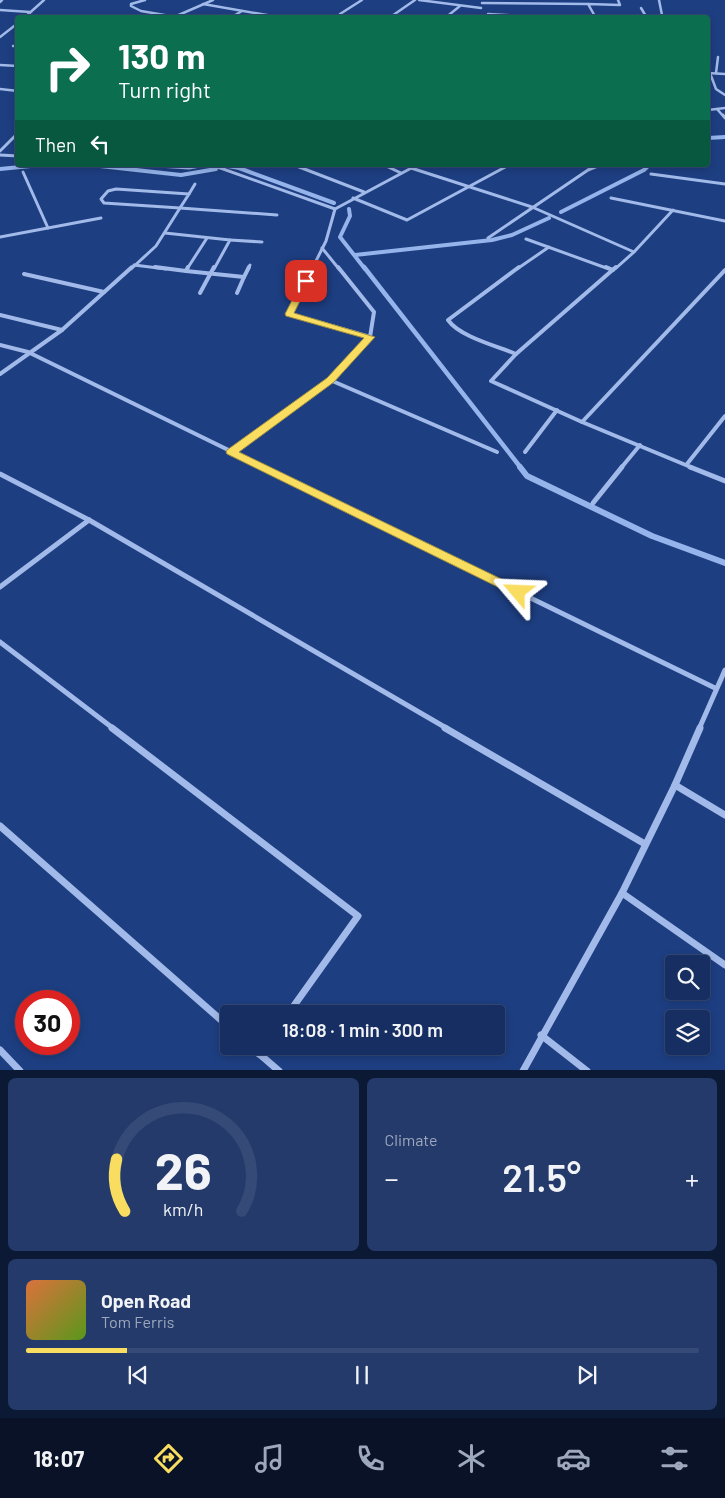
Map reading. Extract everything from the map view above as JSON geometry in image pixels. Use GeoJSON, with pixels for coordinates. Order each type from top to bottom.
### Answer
{"type":"FeatureCollection","features":[{"type":"Feature","properties":{"kind":"street"},"geometry":{"type":"LineString","coordinates":[[27,15],[44,0]]}},
{"type":"Feature","properties":{"kind":"street"},"geometry":{"type":"LineString","coordinates":[[145,0],[131,4],[131,6],[141,11],[164,15]]}},
{"type":"Feature","properties":{"kind":"street"},"geometry":{"type":"LineString","coordinates":[[179,15],[213,0]]}},
{"type":"Feature","properties":{"kind":"street"},"geometry":{"type":"LineString","coordinates":[[341,15],[362,0]]}},
{"type":"Feature","properties":{"kind":"street"},"geometry":{"type":"LineString","coordinates":[[394,15],[417,0],[481,8],[482,2],[620,5],[618,0]]}},
{"type":"Feature","properties":{"kind":"street"},"geometry":{"type":"LineString","coordinates":[[659,0],[662,15]]}},
{"type":"Feature","properties":{"kind":"street"},"geometry":{"type":"LineString","coordinates":[[203,4],[266,15]]}},
{"type":"Feature","properties":{"kind":"street"},"geometry":{"type":"LineString","coordinates":[[588,4],[594,15]]}},
{"type":"Feature","properties":{"kind":"street"},"geometry":{"type":"LineString","coordinates":[[449,15],[460,6]]}},
{"type":"Feature","properties":{"kind":"street"},"geometry":{"type":"LineString","coordinates":[[641,8],[645,15]]}},
{"type":"Feature","properties":{"kind":"street"},"geometry":{"type":"LineString","coordinates":[[0,10],[30,12]]}},
{"type":"Feature","properties":{"kind":"street"},"geometry":{"type":"LineString","coordinates":[[235,15],[242,11]]}},
{"type":"Feature","properties":{"kind":"street"},"geometry":{"type":"LineString","coordinates":[[487,15],[506,15]]}},
{"type":"Feature","properties":{"kind":"street"},"geometry":{"type":"LineString","coordinates":[[0,36],[15,25]]}},
{"type":"Feature","properties":{"kind":"street"},"geometry":{"type":"LineString","coordinates":[[716,74],[718,57]]}},
{"type":"Feature","properties":{"kind":"street"},"geometry":{"type":"LineString","coordinates":[[0,65],[15,66]]}},
{"type":"Feature","properties":{"kind":"street"},"geometry":{"type":"LineString","coordinates":[[710,73],[725,74]]}},
{"type":"Feature","properties":{"kind":"street"},"geometry":{"type":"LineString","coordinates":[[710,75],[716,89],[725,95]]}},
{"type":"Feature","properties":{"kind":"street"},"geometry":{"type":"LineString","coordinates":[[0,89],[15,90]]}},
{"type":"Feature","properties":{"kind":"street"},"geometry":{"type":"LineString","coordinates":[[710,110],[725,108]]}},
{"type":"Feature","properties":{"kind":"street"},"geometry":{"type":"LineString","coordinates":[[717,109],[725,118]]}},
{"type":"Feature","properties":{"kind":"street"},"geometry":{"type":"LineString","coordinates":[[0,151],[15,137]]}},
{"type":"Feature","properties":{"kind":"street"},"geometry":{"type":"LineString","coordinates":[[0,155],[15,156]]}},
{"type":"Feature","properties":{"kind":"street"},"geometry":{"type":"LineString","coordinates":[[218,167],[335,208]]}},
{"type":"Feature","properties":{"kind":"street"},"geometry":{"type":"LineString","coordinates":[[300,167],[364,192]]}},
{"type":"Feature","properties":{"kind":"street"},"geometry":{"type":"LineString","coordinates":[[388,167],[401,173]]}},
{"type":"Feature","properties":{"kind":"street"},"geometry":{"type":"LineString","coordinates":[[353,198],[407,220],[505,167]]}},
{"type":"Feature","properties":{"kind":"street"},"geometry":{"type":"LineString","coordinates":[[488,238],[532,207],[595,167]]}},
{"type":"Feature","properties":{"kind":"street"},"geometry":{"type":"LineString","coordinates":[[370,337],[289,314],[322,248],[335,208],[411,168],[532,207],[634,252]]}},
{"type":"Feature","properties":{"kind":"street"},"geometry":{"type":"LineString","coordinates":[[23,172],[48,228]]}},
{"type":"Feature","properties":{"kind":"street"},"geometry":{"type":"LineString","coordinates":[[651,174],[725,184]]}},
{"type":"Feature","properties":{"kind":"street"},"geometry":{"type":"LineString","coordinates":[[0,374],[28,352],[62,330],[156,246],[195,184]]}},
{"type":"Feature","properties":{"kind":"street"},"geometry":{"type":"LineString","coordinates":[[189,194],[116,189],[108,191],[101,199],[104,203],[277,214]]}},
{"type":"Feature","properties":{"kind":"street"},"geometry":{"type":"LineString","coordinates":[[611,198],[725,221]]}},
{"type":"Feature","properties":{"kind":"street"},"geometry":{"type":"LineString","coordinates":[[673,210],[634,252],[516,354],[491,381],[582,422],[725,481]]}},
{"type":"Feature","properties":{"kind":"street"},"geometry":{"type":"LineString","coordinates":[[0,237],[102,218]]}},
{"type":"Feature","properties":{"kind":"street"},"geometry":{"type":"LineString","coordinates":[[165,233],[262,242]]}},
{"type":"Feature","properties":{"kind":"street"},"geometry":{"type":"LineString","coordinates":[[186,271],[207,238]]}},
{"type":"Feature","properties":{"kind":"street"},"geometry":{"type":"LineString","coordinates":[[526,239],[612,270]]}},
{"type":"Feature","properties":{"kind":"street"},"geometry":{"type":"LineString","coordinates":[[200,293],[230,240]]}},
{"type":"Feature","properties":{"kind":"street"},"geometry":{"type":"LineString","coordinates":[[516,354],[462,332],[448,320],[509,274],[549,247]]}},
{"type":"Feature","properties":{"kind":"street"},"geometry":{"type":"LineString","coordinates":[[231,452],[330,380],[370,337],[374,312],[322,248]]}},
{"type":"Feature","properties":{"kind":"street"},"geometry":{"type":"LineString","coordinates":[[134,265],[244,277]]}},
{"type":"Feature","properties":{"kind":"street"},"geometry":{"type":"LineString","coordinates":[[237,293],[250,265]]}},
{"type":"Feature","properties":{"kind":"street"},"geometry":{"type":"LineString","coordinates":[[582,422],[725,270]]}},
{"type":"Feature","properties":{"kind":"street"},"geometry":{"type":"LineString","coordinates":[[24,274],[104,292]]}},
{"type":"Feature","properties":{"kind":"street"},"geometry":{"type":"LineString","coordinates":[[0,315],[62,330]]}},
{"type":"Feature","properties":{"kind":"street"},"geometry":{"type":"LineString","coordinates":[[0,345],[28,352],[716,688]]}},
{"type":"Feature","properties":{"kind":"street"},"geometry":{"type":"LineString","coordinates":[[330,380],[497,452]]}},
{"type":"Feature","properties":{"kind":"street"},"geometry":{"type":"LineString","coordinates":[[525,452],[557,410]]}},
{"type":"Feature","properties":{"kind":"street"},"geometry":{"type":"LineString","coordinates":[[687,464],[725,416]]}},
{"type":"Feature","properties":{"kind":"street"},"geometry":{"type":"LineString","coordinates":[[593,503],[640,445]]}},
{"type":"Feature","properties":{"kind":"street"},"geometry":{"type":"LineString","coordinates":[[0,474],[89,520],[645,844]]}},
{"type":"Feature","properties":{"kind":"street"},"geometry":{"type":"LineString","coordinates":[[0,587],[89,520]]}},
{"type":"Feature","properties":{"kind":"street"},"geometry":{"type":"LineString","coordinates":[[0,642],[358,916],[294,1005]]}},
{"type":"Feature","properties":{"kind":"street"},"geometry":{"type":"LineString","coordinates":[[523,1070],[622,893],[675,785],[725,670]]}},
{"type":"Feature","properties":{"kind":"street"},"geometry":{"type":"LineString","coordinates":[[675,785],[725,815]]}},
{"type":"Feature","properties":{"kind":"street"},"geometry":{"type":"LineString","coordinates":[[0,826],[220,1019]]}},
{"type":"Feature","properties":{"kind":"street"},"geometry":{"type":"LineString","coordinates":[[622,893],[725,965]]}},
{"type":"Feature","properties":{"kind":"street"},"geometry":{"type":"LineString","coordinates":[[541,1035],[587,1070]]}},
{"type":"Feature","properties":{"kind":"street"},"geometry":{"type":"LineString","coordinates":[[0,1050],[20,1070]]}},
{"type":"Feature","properties":{"kind":"street"},"geometry":{"type":"LineString","coordinates":[[260,1055],[279,1070]]}},
{"type":"Feature","properties":{"kind":"waterway"},"geometry":{"type":"LineString","coordinates":[[710,138],[725,137]]}},
{"type":"Feature","properties":{"kind":"waterway"},"geometry":{"type":"LineString","coordinates":[[0,169],[20,167]]}},
{"type":"Feature","properties":{"kind":"waterway"},"geometry":{"type":"LineString","coordinates":[[109,167],[181,175],[216,169]]}},
{"type":"Feature","properties":{"kind":"waterway"},"geometry":{"type":"LineString","coordinates":[[234,167],[334,203]]}},
{"type":"Feature","properties":{"kind":"waterway"},"geometry":{"type":"LineString","coordinates":[[561,212],[647,167]]}},
{"type":"Feature","properties":{"kind":"waterway"},"geometry":{"type":"LineString","coordinates":[[349,209],[350,216],[340,237],[365,269]]}},
{"type":"Feature","properties":{"kind":"waterway"},"geometry":{"type":"LineString","coordinates":[[355,255],[492,240],[512,235],[549,218]]}},
{"type":"Feature","properties":{"kind":"waterway"},"geometry":{"type":"LineString","coordinates":[[364,267],[521,468]]}},
{"type":"Feature","properties":{"kind":"waterway"},"geometry":{"type":"LineString","coordinates":[[520,467],[527,476],[652,536],[725,563]]}},
{"type":"Feature","properties":{"kind":"route"},"geometry":{"type":"LineString","coordinates":[[306,281],[289,314],[370,337],[330,380],[231,452],[518,592]]}}]}
